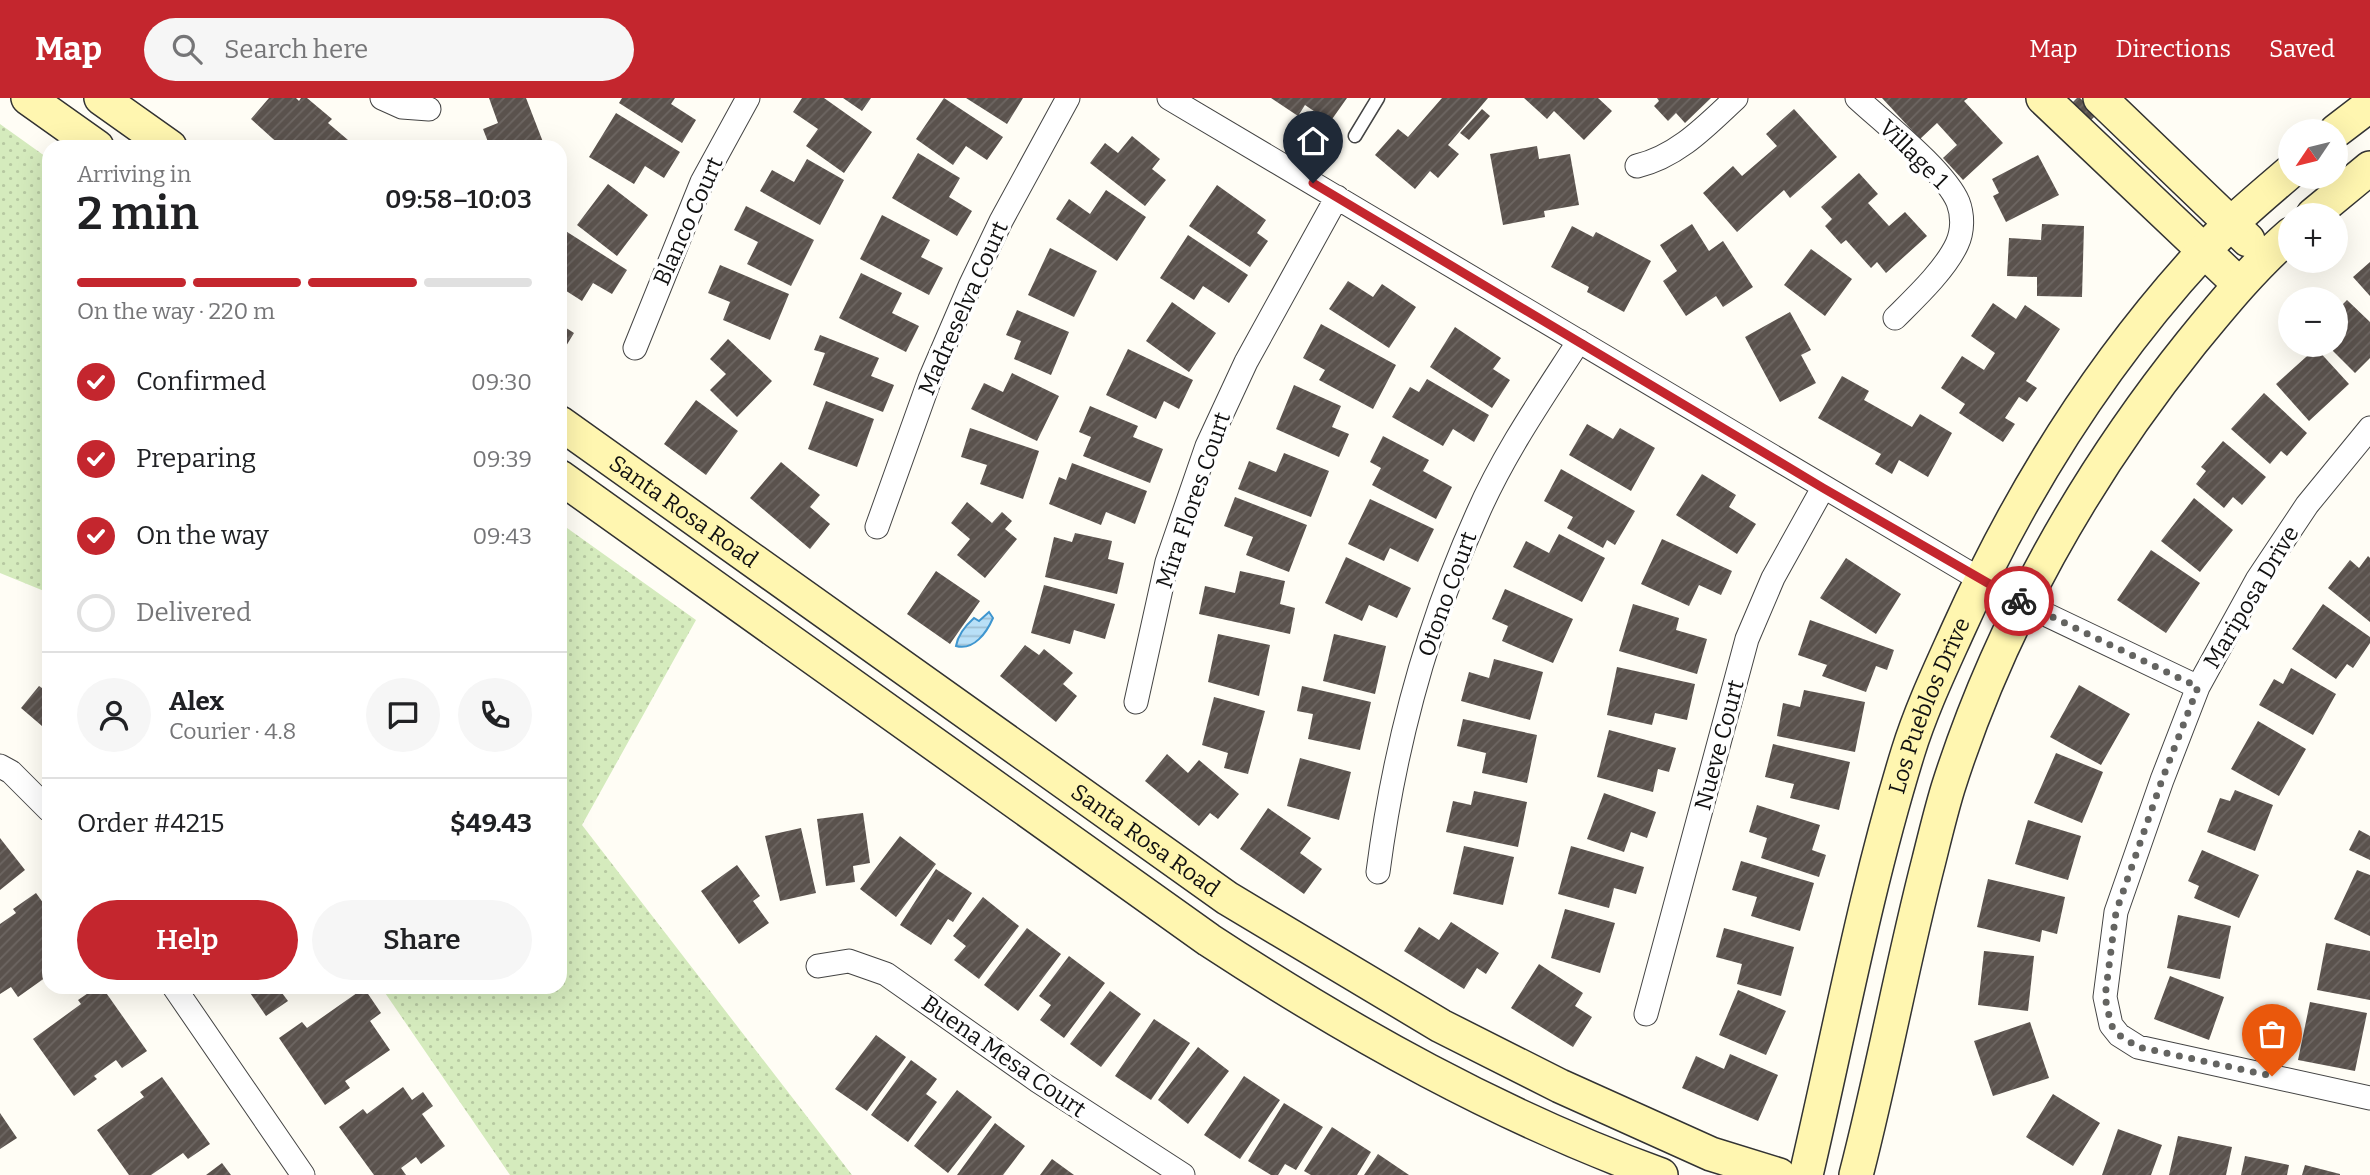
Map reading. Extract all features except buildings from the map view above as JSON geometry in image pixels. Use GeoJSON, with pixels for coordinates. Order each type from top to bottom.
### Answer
{"type":"FeatureCollection","features":[{"type":"Feature","properties":{"kind":"main road"},"geometry":{"type":"LineString","coordinates":[[28,98],[87,140]]}},
{"type":"Feature","properties":{"kind":"main road"},"geometry":{"type":"LineString","coordinates":[[101,98],[160,140]]}},
{"type":"Feature","properties":{"kind":"main road"},"geometry":{"type":"LineString","coordinates":[[2043,98],[2239,284]]}},
{"type":"Feature","properties":{"kind":"main road"},"geometry":{"type":"LineString","coordinates":[[2100,98],[2265,256]]}},
{"type":"Feature","properties":{"kind":"main road"},"geometry":{"type":"LineString","coordinates":[[2348,122],[2370,105]]}},
{"type":"Feature","properties":{"kind":"main road"},"geometry":{"type":"LineString","coordinates":[[2099,151],[2128,124]]}},
{"type":"Feature","properties":{"kind":"main road"},"geometry":{"type":"LineString","coordinates":[[2328,203],[2370,168]]}},
{"type":"Feature","properties":{"kind":"main road","name":"Los Pueblos Drive"},"geometry":{"type":"LineString","coordinates":[[1806,1175],[1879,850],[1909,749],[1934,683],[1980,580],[2037,474],[2127,344],[2203,251],[2278,182]]}},
{"type":"Feature","properties":{"kind":"main road","name":"Los Pueblos Drive"},"geometry":{"type":"LineString","coordinates":[[1856,1175],[1922,887],[1948,789],[1986,683],[2024,604],[2100,469],[2168,372],[2239,284],[2278,245]]}},
{"type":"Feature","properties":{"kind":"main road","name":"Santa Rosa Road"},"geometry":{"type":"LineString","coordinates":[[567,429],[1227,898],[1339,967],[1441,1026],[1560,1086],[1711,1154],[1779,1175]]}},
{"type":"Feature","properties":{"kind":"main road","name":"Santa Rosa Road"},"geometry":{"type":"LineString","coordinates":[[567,482],[1209,940],[1293,995],[1421,1067],[1536,1123],[1661,1175]]}},
{"type":"Feature","properties":{"kind":"street"},"geometry":{"type":"LineString","coordinates":[[382,98],[402,107],[429,109]]}},
{"type":"Feature","properties":{"kind":"street","name":"Blanco Court"},"geometry":{"type":"LineString","coordinates":[[635,348],[702,182],[748,98]]}},
{"type":"Feature","properties":{"kind":"street","name":"Madreselva Court"},"geometry":{"type":"LineString","coordinates":[[877,527],[930,379],[970,286],[1001,221],[1068,98]]}},
{"type":"Feature","properties":{"kind":"street"},"geometry":{"type":"LineString","coordinates":[[1169,98],[1980,580],[2024,604],[2198,687]]}},
{"type":"Feature","properties":{"kind":"street"},"geometry":{"type":"LineString","coordinates":[[1637,166],[1671,153],[1692,139],[1736,98]]}},
{"type":"Feature","properties":{"kind":"street","name":"Village 1"},"geometry":{"type":"LineString","coordinates":[[1857,98],[1934,169],[1950,187],[1961,212],[1962,229],[1957,244],[1927,286],[1895,318]]}},
{"type":"Feature","properties":{"kind":"street","name":"Mira Flores Court"},"geometry":{"type":"LineString","coordinates":[[1136,702],[1167,562],[1207,446],[1246,362],[1336,197]]}},
{"type":"Feature","properties":{"kind":"street","name":"Otono Court"},"geometry":{"type":"LineString","coordinates":[[1378,872],[1392,781],[1422,657],[1442,602],[1477,514],[1517,438],[1579,341]]}},
{"type":"Feature","properties":{"kind":"street","name":"Mariposa Drive"},"geometry":{"type":"LineString","coordinates":[[2370,428],[2331,473],[2292,526],[2257,580],[2198,687],[2116,912],[2105,997],[2111,1025],[2119,1035],[2138,1047],[2370,1098]]}},
{"type":"Feature","properties":{"kind":"street","name":"Nueve Court"},"geometry":{"type":"LineString","coordinates":[[1646,1014],[1747,639],[1773,578],[1823,488]]}},
{"type":"Feature","properties":{"kind":"street"},"geometry":{"type":"LineString","coordinates":[[0,766],[11,772],[42,803]]}},
{"type":"Feature","properties":{"kind":"street","name":"Buena Mesa Court"},"geometry":{"type":"LineString","coordinates":[[818,966],[849,961],[886,974],[1038,1081],[1183,1175]]}},
{"type":"Feature","properties":{"kind":"street"},"geometry":{"type":"LineString","coordinates":[[179,994],[303,1175]]}},
{"type":"Feature","properties":{"kind":"lane"},"geometry":{"type":"LineString","coordinates":[[1355,136],[1378,98]]}},
{"type":"Feature","properties":{"kind":"green space"},"geometry":{"type":"Polygon","coordinates":[[[0,124],[42,154],[42,590],[0,573],[0,124]]]}},
{"type":"Feature","properties":{"kind":"green space"},"geometry":{"type":"Polygon","coordinates":[[[567,528],[696,620],[582,825],[852,1175],[510,1175],[386,994],[567,994],[567,528]]]}},
{"type":"Feature","properties":{"kind":"water"},"geometry":{"type":"Polygon","coordinates":[[[989,612],[993,618],[979,639],[969,646],[956,646],[960,634],[968,624],[974,618],[979,621],[989,612]]]}},
{"type":"Feature","properties":{"kind":"way so far"},"geometry":{"type":"LineString","coordinates":[[2019,601],[2198,687],[2116,912],[2105,997],[2111,1025],[2119,1035],[2138,1047],[2272,1076]]}},
{"type":"Feature","properties":{"kind":"route"},"geometry":{"type":"LineString","coordinates":[[1313,183],[1823,488],[2019,601]]}}]}
